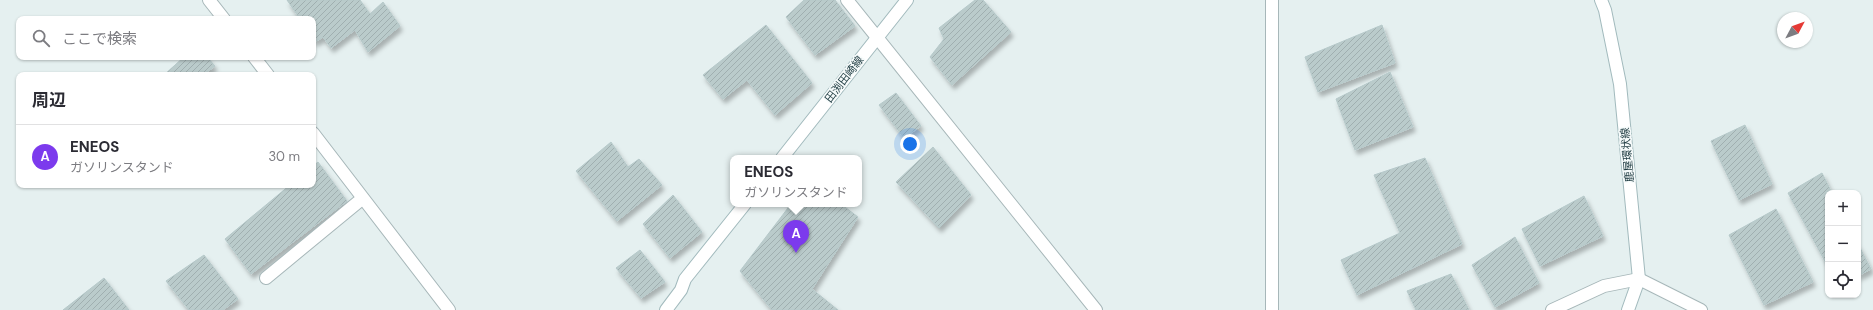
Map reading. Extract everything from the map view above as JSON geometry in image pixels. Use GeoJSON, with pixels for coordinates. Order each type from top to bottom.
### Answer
{"type":"FeatureCollection","features":[{"type":"Feature","properties":{"kind":"street"},"geometry":{"type":"LineString","coordinates":[[209,0],[222,16]]}},
{"type":"Feature","properties":{"kind":"street"},"geometry":{"type":"LineString","coordinates":[[847,0],[1096,310]]}},
{"type":"Feature","properties":{"kind":"street","name":"田渕田崎線"},"geometry":{"type":"LineString","coordinates":[[784,155],[907,0]]}},
{"type":"Feature","properties":{"kind":"street"},"geometry":{"type":"LineString","coordinates":[[1272,0],[1272,310]]}},
{"type":"Feature","properties":{"kind":"street","name":"鹿屋環状線"},"geometry":{"type":"LineString","coordinates":[[1601,0],[1605,10],[1620,84],[1639,279],[1628,310]]}},
{"type":"Feature","properties":{"kind":"street"},"geometry":{"type":"LineString","coordinates":[[256,60],[266,72]]}},
{"type":"Feature","properties":{"kind":"street"},"geometry":{"type":"LineString","coordinates":[[316,137],[449,310]]}},
{"type":"Feature","properties":{"kind":"street"},"geometry":{"type":"LineString","coordinates":[[266,278],[363,198]]}},
{"type":"Feature","properties":{"kind":"street"},"geometry":{"type":"LineString","coordinates":[[666,310],[681,290],[685,279],[743,207]]}},
{"type":"Feature","properties":{"kind":"street"},"geometry":{"type":"LineString","coordinates":[[1552,310],[1604,286],[1639,279],[1701,310]]}},
{"type":"Feature","properties":{"kind":"building"},"geometry":{"type":"Polygon","coordinates":[[[287,0],[360,0],[370,14],[383,2],[400,26],[368,52],[355,30],[331,48],[323,37],[316,41],[316,16],[298,16],[287,0]]]}},
{"type":"Feature","properties":{"kind":"building"},"geometry":{"type":"Polygon","coordinates":[[[804,0],[835,0],[855,26],[815,55],[786,17],[804,0]]]}},
{"type":"Feature","properties":{"kind":"building"},"geometry":{"type":"Polygon","coordinates":[[[975,0],[983,0],[1011,32],[952,85],[930,57],[944,39],[939,28],[975,0]]]}},
{"type":"Feature","properties":{"kind":"building"},"geometry":{"type":"Polygon","coordinates":[[[766,25],[812,83],[775,115],[747,80],[723,99],[703,75],[766,25]]]}},
{"type":"Feature","properties":{"kind":"building"},"geometry":{"type":"Polygon","coordinates":[[[1382,25],[1395,63],[1318,92],[1305,57],[1382,25]]]}},
{"type":"Feature","properties":{"kind":"building"},"geometry":{"type":"Polygon","coordinates":[[[181,60],[210,60],[215,66],[207,72],[167,72],[181,60]]]}},
{"type":"Feature","properties":{"kind":"building"},"geometry":{"type":"Polygon","coordinates":[[[1390,72],[1413,127],[1355,150],[1336,99],[1390,72]]]}},
{"type":"Feature","properties":{"kind":"building"},"geometry":{"type":"Polygon","coordinates":[[[896,93],[921,126],[904,138],[879,105],[896,93]]]}},
{"type":"Feature","properties":{"kind":"building"},"geometry":{"type":"Polygon","coordinates":[[[1745,125],[1772,184],[1739,200],[1711,141],[1745,125]]]}},
{"type":"Feature","properties":{"kind":"building"},"geometry":{"type":"Polygon","coordinates":[[[611,142],[628,167],[639,159],[662,185],[617,221],[576,171],[611,142]]]}},
{"type":"Feature","properties":{"kind":"building"},"geometry":{"type":"Polygon","coordinates":[[[933,147],[971,195],[939,228],[896,182],[933,147]]]}},
{"type":"Feature","properties":{"kind":"building"},"geometry":{"type":"Polygon","coordinates":[[[1425,158],[1462,244],[1357,295],[1341,260],[1400,233],[1374,175],[1425,158]]]}},
{"type":"Feature","properties":{"kind":"building"},"geometry":{"type":"Polygon","coordinates":[[[318,162],[347,201],[251,274],[225,239],[286,188],[316,188],[316,164],[318,162]]]}},
{"type":"Feature","properties":{"kind":"building"},"geometry":{"type":"Polygon","coordinates":[[[1822,173],[1830,190],[1825,190],[1825,261],[1788,193],[1822,173]]]}},
{"type":"Feature","properties":{"kind":"building"},"geometry":{"type":"Polygon","coordinates":[[[673,195],[702,232],[670,258],[643,224],[673,195]]]}},
{"type":"Feature","properties":{"kind":"building"},"geometry":{"type":"Polygon","coordinates":[[[1584,196],[1603,236],[1540,266],[1522,229],[1584,196]]]}},
{"type":"Feature","properties":{"kind":"building"},"geometry":{"type":"Polygon","coordinates":[[[789,207],[845,207],[858,217],[812,289],[838,310],[772,310],[740,271],[789,207]]]}},
{"type":"Feature","properties":{"kind":"building"},"geometry":{"type":"Polygon","coordinates":[[[1776,209],[1813,282],[1764,305],[1729,235],[1776,209]]]}},
{"type":"Feature","properties":{"kind":"building"},"geometry":{"type":"Polygon","coordinates":[[[1515,237],[1539,283],[1495,307],[1472,265],[1515,237]]]}},
{"type":"Feature","properties":{"kind":"building"},"geometry":{"type":"Polygon","coordinates":[[[640,250],[665,282],[641,298],[616,268],[640,250]]]}},
{"type":"Feature","properties":{"kind":"building"},"geometry":{"type":"Polygon","coordinates":[[[1861,250],[1871,269],[1861,274],[1861,250]]]}},
{"type":"Feature","properties":{"kind":"building"},"geometry":{"type":"Polygon","coordinates":[[[204,255],[238,299],[223,310],[189,310],[166,281],[204,255]]]}},
{"type":"Feature","properties":{"kind":"building"},"geometry":{"type":"Polygon","coordinates":[[[1451,274],[1469,310],[1416,310],[1407,291],[1451,274]]]}},
{"type":"Feature","properties":{"kind":"building"},"geometry":{"type":"Polygon","coordinates":[[[104,278],[129,310],[63,310],[104,278]]]}},
{"type":"Feature","properties":{"kind":"place","name":"ENEOS"},"geometry":{"type":"Point","coordinates":[796,253]}}]}
